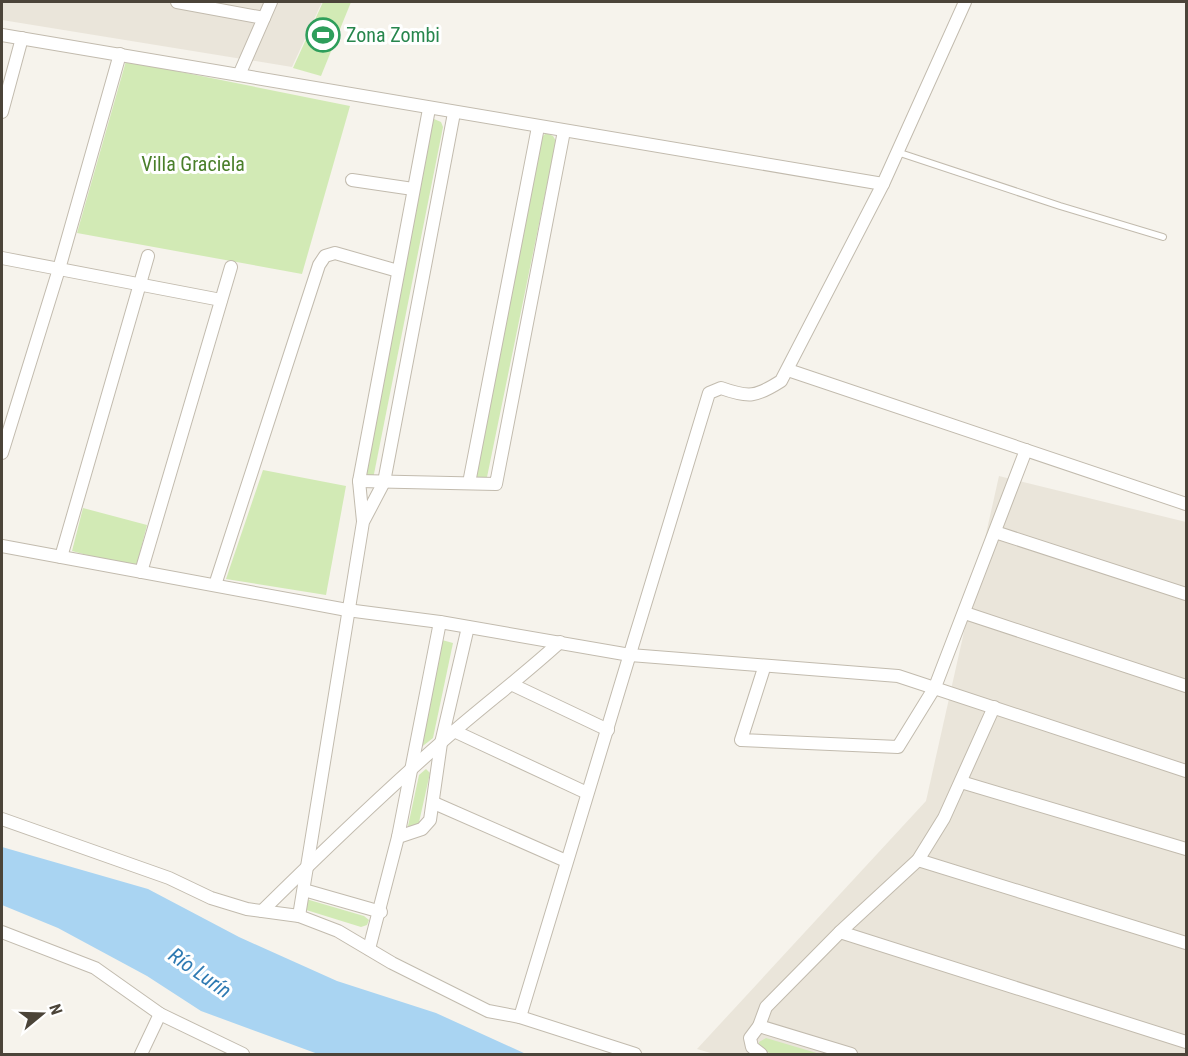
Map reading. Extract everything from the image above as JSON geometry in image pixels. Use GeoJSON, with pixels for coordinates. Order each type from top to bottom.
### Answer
{"type":"FeatureCollection","features":[{"type":"Feature","properties":{"kind":"street"},"geometry":{"type":"LineString","coordinates":[[177,2],[264,18]]}},
{"type":"Feature","properties":{"kind":"street"},"geometry":{"type":"LineString","coordinates":[[239,75],[271,2]]}},
{"type":"Feature","properties":{"kind":"street"},"geometry":{"type":"LineString","coordinates":[[520,1017],[709,393],[720,388],[750,396],[761,394],[781,381],[883,184],[965,2]]}},
{"type":"Feature","properties":{"kind":"street"},"geometry":{"type":"LineString","coordinates":[[2,35],[883,184]]}},
{"type":"Feature","properties":{"kind":"street"},"geometry":{"type":"LineString","coordinates":[[2,112],[22,38]]}},
{"type":"Feature","properties":{"kind":"street"},"geometry":{"type":"LineString","coordinates":[[2,453],[59,268],[120,54]]}},
{"type":"Feature","properties":{"kind":"street"},"geometry":{"type":"LineString","coordinates":[[299,916],[363,522],[358,481],[429,109]]}},
{"type":"Feature","properties":{"kind":"street"},"geometry":{"type":"LineString","coordinates":[[363,522],[384,482],[453,113]]}},
{"type":"Feature","properties":{"kind":"street"},"geometry":{"type":"LineString","coordinates":[[469,483],[538,127]]}},
{"type":"Feature","properties":{"kind":"street"},"geometry":{"type":"LineString","coordinates":[[358,481],[496,484],[564,131]]}},
{"type":"Feature","properties":{"kind":"street"},"geometry":{"type":"LineString","coordinates":[[352,180],[413,189]]}},
{"type":"Feature","properties":{"kind":"street"},"geometry":{"type":"LineString","coordinates":[[215,585],[319,265],[325,256],[335,253],[398,270]]}},
{"type":"Feature","properties":{"kind":"street"},"geometry":{"type":"LineString","coordinates":[[61,557],[148,256]]}},
{"type":"Feature","properties":{"kind":"street"},"geometry":{"type":"LineString","coordinates":[[2,258],[221,300]]}},
{"type":"Feature","properties":{"kind":"street"},"geometry":{"type":"LineString","coordinates":[[141,572],[231,267]]}},
{"type":"Feature","properties":{"kind":"street"},"geometry":{"type":"LineString","coordinates":[[788,370],[1186,504]]}},
{"type":"Feature","properties":{"kind":"street"},"geometry":{"type":"LineString","coordinates":[[764,668],[741,740],[898,747],[935,687],[1026,450]]}},
{"type":"Feature","properties":{"kind":"street"},"geometry":{"type":"LineString","coordinates":[[995,532],[1186,594]]}},
{"type":"Feature","properties":{"kind":"street"},"geometry":{"type":"LineString","coordinates":[[2,546],[347,610],[440,622],[630,655],[764,668],[898,676],[1186,771]]}},
{"type":"Feature","properties":{"kind":"street"},"geometry":{"type":"LineString","coordinates":[[965,613],[1186,686]]}},
{"type":"Feature","properties":{"kind":"street"},"geometry":{"type":"LineString","coordinates":[[369,949],[381,912],[398,837],[440,622]]}},
{"type":"Feature","properties":{"kind":"street"},"geometry":{"type":"LineString","coordinates":[[398,837],[427,826],[434,803],[441,743],[468,627]]}},
{"type":"Feature","properties":{"kind":"street"},"geometry":{"type":"LineString","coordinates":[[262,911],[454,731],[513,685],[561,642]]}},
{"type":"Feature","properties":{"kind":"street"},"geometry":{"type":"LineString","coordinates":[[513,685],[608,730]]}},
{"type":"Feature","properties":{"kind":"street"},"geometry":{"type":"LineString","coordinates":[[761,1054],[752,1047],[750,1038],[759,1026],[766,1007],[840,932],[918,860],[944,818],[994,706]]}},
{"type":"Feature","properties":{"kind":"street"},"geometry":{"type":"LineString","coordinates":[[454,731],[587,793]]}},
{"type":"Feature","properties":{"kind":"street"},"geometry":{"type":"LineString","coordinates":[[961,782],[1186,849]]}},
{"type":"Feature","properties":{"kind":"street"},"geometry":{"type":"LineString","coordinates":[[434,803],[566,861]]}},
{"type":"Feature","properties":{"kind":"street"},"geometry":{"type":"LineString","coordinates":[[2,819],[169,878],[211,898],[262,911],[299,916],[338,931],[392,963],[488,1011],[520,1017],[635,1054]]}},
{"type":"Feature","properties":{"kind":"street"},"geometry":{"type":"LineString","coordinates":[[918,860],[1186,943]]}},
{"type":"Feature","properties":{"kind":"street"},"geometry":{"type":"LineString","coordinates":[[304,890],[381,912]]}},
{"type":"Feature","properties":{"kind":"street"},"geometry":{"type":"LineString","coordinates":[[2,932],[95,968],[160,1014],[243,1054]]}},
{"type":"Feature","properties":{"kind":"street"},"geometry":{"type":"LineString","coordinates":[[840,932],[1186,1042]]}},
{"type":"Feature","properties":{"kind":"street"},"geometry":{"type":"LineString","coordinates":[[141,1054],[160,1014]]}},
{"type":"Feature","properties":{"kind":"street"},"geometry":{"type":"LineString","coordinates":[[759,1026],[851,1054]]}},
{"type":"Feature","properties":{"kind":"lane"},"geometry":{"type":"LineString","coordinates":[[897,152],[1060,206],[1163,237]]}},
{"type":"Feature","properties":{"kind":"shaded area"},"geometry":{"type":"Polygon","coordinates":[[[2,2],[322,2],[292,67],[2,20],[2,2]]]}},
{"type":"Feature","properties":{"kind":"shaded area"},"geometry":{"type":"Polygon","coordinates":[[[999,476],[1186,522],[1186,1054],[714,1054],[697,1049],[926,801],[999,476]]]}},
{"type":"Feature","properties":{"kind":"green space","name":"Zona Zombi"},"geometry":{"type":"Polygon","coordinates":[[[323,2],[351,2],[321,76],[293,68],[323,2]]]}},
{"type":"Feature","properties":{"kind":"green space","name":"Villa Graciela"},"geometry":{"type":"Polygon","coordinates":[[[126,61],[350,106],[302,274],[77,233],[126,61]]]}},
{"type":"Feature","properties":{"kind":"green space"},"geometry":{"type":"Polygon","coordinates":[[[434,119],[441,122],[443,127],[373,479],[362,476],[429,123],[434,119]]]}},
{"type":"Feature","properties":{"kind":"green space"},"geometry":{"type":"Polygon","coordinates":[[[546,133],[553,136],[556,141],[486,482],[479,486],[474,476],[542,137],[546,133]]]}},
{"type":"Feature","properties":{"kind":"green space"},"geometry":{"type":"Polygon","coordinates":[[[263,470],[346,486],[326,595],[226,579],[263,470]]]}},
{"type":"Feature","properties":{"kind":"green space"},"geometry":{"type":"Polygon","coordinates":[[[83,508],[147,525],[136,568],[72,551],[83,508]]]}},
{"type":"Feature","properties":{"kind":"green space"},"geometry":{"type":"Polygon","coordinates":[[[442,640],[453,643],[433,738],[419,749],[442,640]]]}},
{"type":"Feature","properties":{"kind":"green space"},"geometry":{"type":"Polygon","coordinates":[[[426,769],[430,773],[418,827],[408,826],[419,775],[426,769]]]}},
{"type":"Feature","properties":{"kind":"green space"},"geometry":{"type":"Polygon","coordinates":[[[306,899],[364,916],[369,920],[367,925],[361,927],[303,909],[306,899]]]}},
{"type":"Feature","properties":{"kind":"green space"},"geometry":{"type":"Polygon","coordinates":[[[766,1038],[820,1054],[772,1054],[759,1048],[759,1042],[766,1038]]]}},
{"type":"Feature","properties":{"kind":"water","name":"Río Lurín"},"geometry":{"type":"Polygon","coordinates":[[[2,847],[148,889],[239,937],[337,981],[436,1013],[526,1054],[318,1054],[201,1011],[147,976],[58,928],[2,905],[2,847]]]}},
{"type":"Feature","properties":{"kind":"place","name":"Zona Zombi"},"geometry":{"type":"Point","coordinates":[323,35]}}]}
